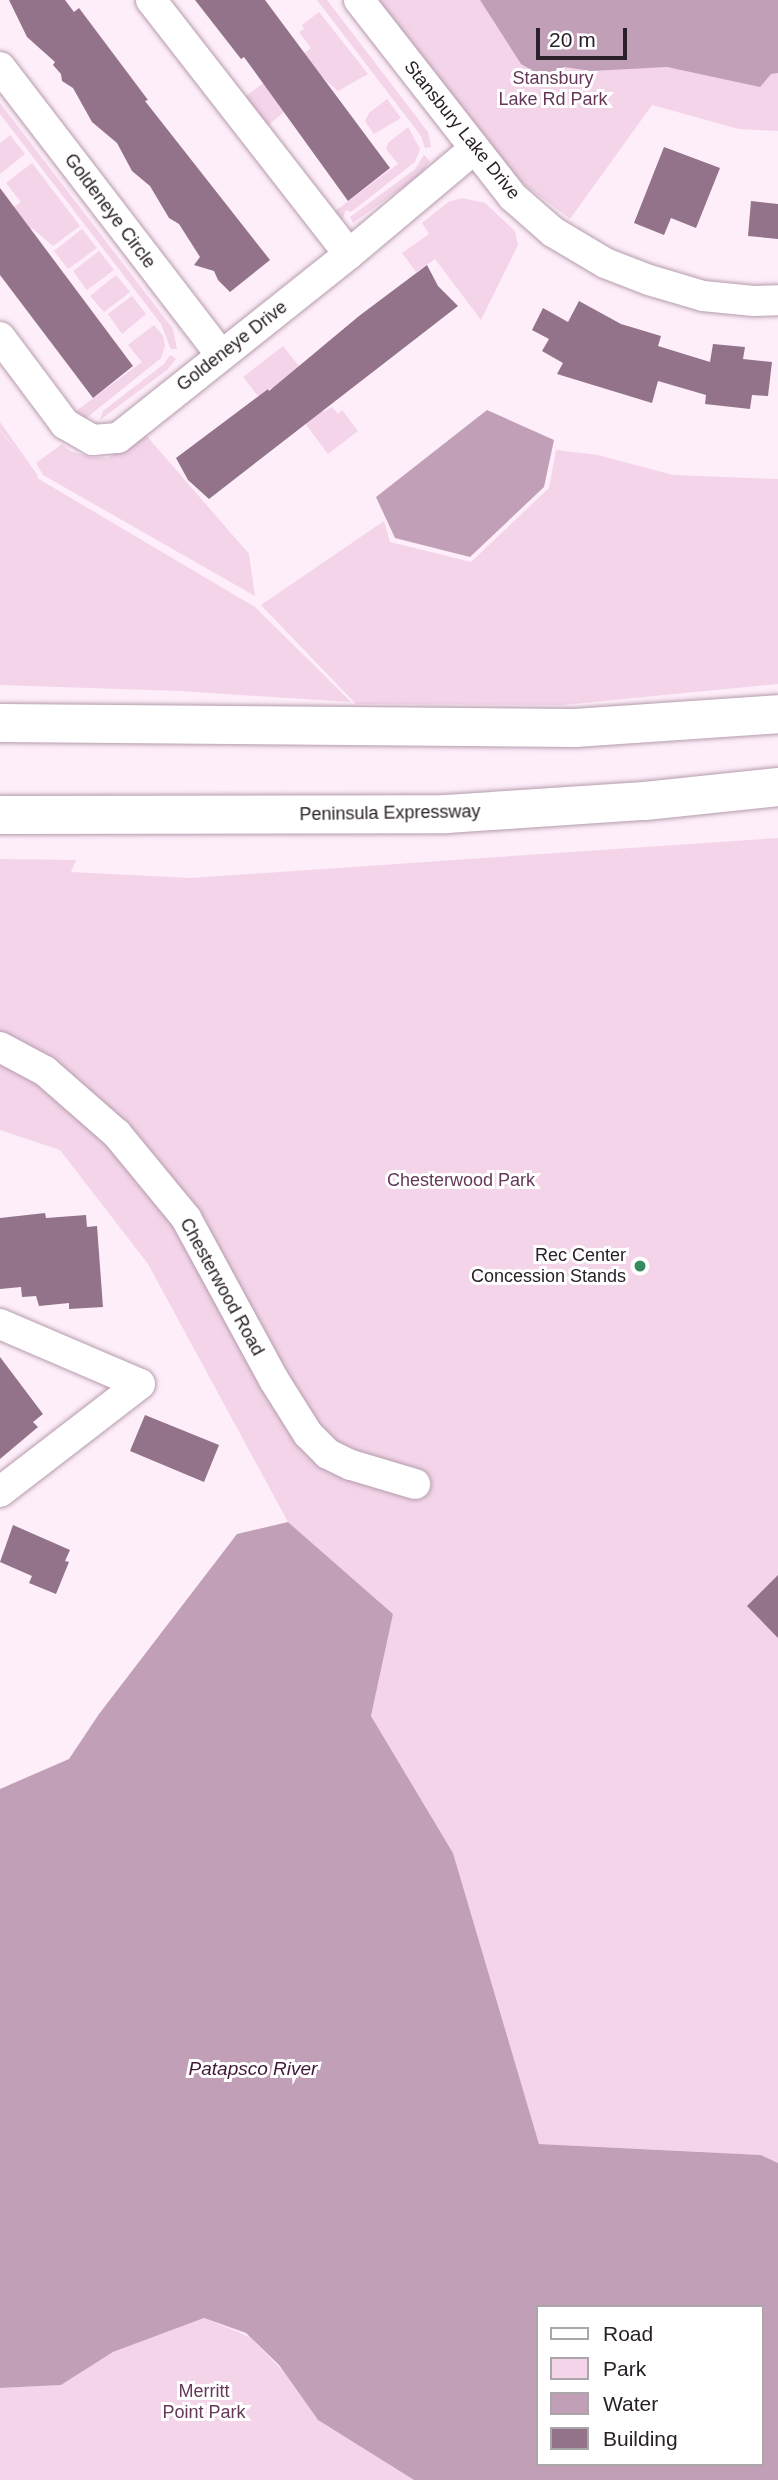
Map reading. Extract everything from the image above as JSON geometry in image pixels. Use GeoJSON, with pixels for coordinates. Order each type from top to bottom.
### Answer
{"type":"FeatureCollection","features":[{"type":"Feature","properties":{"kind":"main road"},"geometry":{"type":"LineString","coordinates":[[0,723],[575,728],[778,714]]}},
{"type":"Feature","properties":{"kind":"main road","name":"Peninsula Expressway"},"geometry":{"type":"LineString","coordinates":[[0,815],[447,814],[645,801],[778,787]]}},
{"type":"Feature","properties":{"kind":"street"},"geometry":{"type":"LineString","coordinates":[[151,0],[349,254]]}},
{"type":"Feature","properties":{"kind":"street","name":"Stansbury Lake Drive"},"geometry":{"type":"LineString","coordinates":[[359,0],[513,197],[553,232],[605,262],[649,280],[703,296],[754,301],[778,300]]}},
{"type":"Feature","properties":{"kind":"street","name":"Goldeneye Circle"},"geometry":{"type":"LineString","coordinates":[[0,67],[220,354]]}},
{"type":"Feature","properties":{"kind":"street","name":"Goldeneye Drive"},"geometry":{"type":"LineString","coordinates":[[0,337],[65,424],[93,439],[118,438],[220,354],[349,254],[474,149]]}},
{"type":"Feature","properties":{"kind":"street","name":"Chesterwood Road"},"geometry":{"type":"LineString","coordinates":[[0,1047],[45,1071],[117,1134],[186,1219],[268,1370],[308,1434],[328,1454],[351,1465],[415,1484]]}},
{"type":"Feature","properties":{"kind":"street"},"geometry":{"type":"LineString","coordinates":[[0,1324],[140,1384],[0,1492]]}},
{"type":"Feature","properties":{"kind":"green space"},"geometry":{"type":"Polygon","coordinates":[[[317,0],[327,0],[428,132],[431,147],[425,148],[421,136],[317,0]]]}},
{"type":"Feature","properties":{"kind":"green space","name":"Stansbury Lake Rd Park"},"geometry":{"type":"Polygon","coordinates":[[[375,0],[778,0],[778,131],[739,129],[652,105],[570,219],[526,186],[489,151],[375,0]]]}},
{"type":"Feature","properties":{"kind":"green space"},"geometry":{"type":"Polygon","coordinates":[[[319,12],[368,74],[338,91],[321,76],[281,108],[284,112],[265,128],[243,98],[311,48],[299,32],[304,29],[302,25],[319,12]]]}},
{"type":"Feature","properties":{"kind":"green space"},"geometry":{"type":"Polygon","coordinates":[[[387,99],[401,118],[374,134],[365,121],[369,113],[387,99]]]}},
{"type":"Feature","properties":{"kind":"green space"},"geometry":{"type":"Polygon","coordinates":[[[0,103],[173,329],[177,349],[171,349],[161,324],[0,114],[0,103]]]}},
{"type":"Feature","properties":{"kind":"green space"},"geometry":{"type":"Polygon","coordinates":[[[408,127],[420,149],[415,162],[351,212],[346,210],[341,222],[331,214],[398,164],[386,149],[388,143],[408,127]]]}},
{"type":"Feature","properties":{"kind":"green space"},"geometry":{"type":"Polygon","coordinates":[[[10,135],[25,154],[0,174],[0,143],[10,135]]]}},
{"type":"Feature","properties":{"kind":"green space"},"geometry":{"type":"Polygon","coordinates":[[[424,155],[430,161],[420,175],[353,223],[350,217],[415,169],[424,155]]]}},
{"type":"Feature","properties":{"kind":"green space"},"geometry":{"type":"Polygon","coordinates":[[[32,163],[80,226],[53,246],[32,228],[0,252],[0,217],[21,202],[6,183],[32,163]]]}},
{"type":"Feature","properties":{"kind":"green space"},"geometry":{"type":"Polygon","coordinates":[[[462,198],[485,203],[515,231],[518,245],[481,320],[435,259],[416,272],[402,253],[429,234],[422,223],[448,202],[462,198]]]}},
{"type":"Feature","properties":{"kind":"green space"},"geometry":{"type":"Polygon","coordinates":[[[82,229],[97,248],[68,269],[54,251],[82,229]]]}},
{"type":"Feature","properties":{"kind":"green space"},"geometry":{"type":"Polygon","coordinates":[[[99,251],[114,270],[87,290],[73,271],[99,251]]]}},
{"type":"Feature","properties":{"kind":"green space"},"geometry":{"type":"Polygon","coordinates":[[[116,275],[130,292],[104,312],[90,296],[116,275]]]}},
{"type":"Feature","properties":{"kind":"green space"},"geometry":{"type":"Polygon","coordinates":[[[132,296],[146,314],[122,334],[108,314],[132,296]]]}},
{"type":"Feature","properties":{"kind":"green space"},"geometry":{"type":"Polygon","coordinates":[[[154,325],[163,336],[165,346],[161,358],[85,419],[76,411],[142,362],[128,345],[154,325]]]}},
{"type":"Feature","properties":{"kind":"green space"},"geometry":{"type":"Polygon","coordinates":[[[283,346],[299,366],[290,374],[305,396],[323,412],[332,407],[338,414],[342,410],[358,431],[328,454],[278,387],[268,389],[258,396],[243,377],[283,346]]]}},
{"type":"Feature","properties":{"kind":"green space"},"geometry":{"type":"Polygon","coordinates":[[[170,355],[176,359],[167,370],[100,420],[103,411],[164,364],[170,355]]]}},
{"type":"Feature","properties":{"kind":"green space"},"geometry":{"type":"Polygon","coordinates":[[[0,422],[38,476],[37,478],[255,607],[351,702],[180,691],[0,685],[0,431],[31,468],[0,430],[0,422]]]}},
{"type":"Feature","properties":{"kind":"green space"},"geometry":{"type":"Polygon","coordinates":[[[145,434],[249,554],[255,596],[43,475],[36,463],[62,444],[70,451],[89,457],[108,458],[145,434]]]}},
{"type":"Feature","properties":{"kind":"green space"},"geometry":{"type":"Polygon","coordinates":[[[556,450],[598,455],[673,475],[778,479],[778,684],[563,705],[356,704],[261,605],[384,521],[390,542],[471,562],[549,488],[556,450]]]}},
{"type":"Feature","properties":{"kind":"green space","name":"Chesterwood Park"},"geometry":{"type":"Polygon","coordinates":[[[778,838],[778,2163],[761,2155],[539,2144],[453,1853],[371,1716],[393,1614],[288,1522],[148,1264],[60,1150],[0,1130],[0,859],[76,860],[71,872],[190,878],[778,838]]]}},
{"type":"Feature","properties":{"kind":"green space","name":"Merritt Point Park"},"geometry":{"type":"Polygon","coordinates":[[[204,2318],[250,2337],[282,2370],[318,2420],[414,2480],[0,2480],[0,2388],[61,2385],[113,2352],[204,2318]]]}},
{"type":"Feature","properties":{"kind":"water"},"geometry":{"type":"Polygon","coordinates":[[[480,0],[778,0],[778,73],[771,74],[760,87],[667,67],[591,71],[564,67],[542,76],[521,64],[480,0]]]}},
{"type":"Feature","properties":{"kind":"water"},"geometry":{"type":"Polygon","coordinates":[[[487,410],[554,440],[544,487],[470,557],[395,538],[376,497],[487,410]]]}},
{"type":"Feature","properties":{"kind":"water","name":"Patapsco River"},"geometry":{"type":"Polygon","coordinates":[[[288,1522],[393,1614],[371,1716],[453,1853],[539,2144],[761,2155],[778,2163],[778,2480],[414,2480],[318,2420],[279,2365],[246,2333],[204,2318],[113,2352],[61,2385],[0,2388],[0,1789],[69,1759],[99,1714],[237,1534],[288,1522]]]}},
{"type":"Feature","properties":{"kind":"building"},"geometry":{"type":"Polygon","coordinates":[[[9,0],[65,0],[74,12],[79,8],[148,100],[145,101],[270,260],[230,292],[218,280],[214,271],[194,265],[200,257],[179,224],[169,218],[150,186],[132,171],[117,143],[92,122],[73,88],[62,81],[61,74],[53,65],[55,62],[27,37],[9,0]]]}},
{"type":"Feature","properties":{"kind":"building"},"geometry":{"type":"Polygon","coordinates":[[[195,0],[265,0],[390,168],[348,201],[244,57],[241,59],[195,0]]]}},
{"type":"Feature","properties":{"kind":"building"},"geometry":{"type":"Polygon","coordinates":[[[664,147],[720,168],[696,228],[671,218],[664,235],[634,223],[664,147]]]}},
{"type":"Feature","properties":{"kind":"building"},"geometry":{"type":"Polygon","coordinates":[[[0,188],[133,366],[93,398],[0,275],[0,188]]]}},
{"type":"Feature","properties":{"kind":"building"},"geometry":{"type":"Polygon","coordinates":[[[751,201],[778,204],[778,239],[748,236],[751,201]]]}},
{"type":"Feature","properties":{"kind":"building"},"geometry":{"type":"Polygon","coordinates":[[[427,265],[438,286],[458,306],[209,499],[188,480],[176,458],[268,389],[269,391],[359,316],[427,265]]]}},
{"type":"Feature","properties":{"kind":"building"},"geometry":{"type":"Polygon","coordinates":[[[579,301],[621,324],[661,336],[658,346],[710,362],[713,344],[745,347],[743,359],[772,362],[768,396],[752,395],[750,409],[705,404],[706,395],[658,381],[652,403],[557,374],[563,363],[542,351],[549,339],[532,330],[543,308],[568,322],[579,301]]]}},
{"type":"Feature","properties":{"kind":"building"},"geometry":{"type":"Polygon","coordinates":[[[45,1213],[46,1218],[86,1215],[87,1227],[97,1226],[103,1307],[69,1309],[69,1303],[39,1306],[36,1296],[22,1297],[21,1287],[0,1289],[0,1218],[45,1213]]]}},
{"type":"Feature","properties":{"kind":"building"},"geometry":{"type":"Polygon","coordinates":[[[0,1357],[43,1414],[33,1422],[38,1427],[0,1459],[0,1357]]]}},
{"type":"Feature","properties":{"kind":"building"},"geometry":{"type":"Polygon","coordinates":[[[145,1415],[219,1445],[204,1482],[130,1451],[145,1415]]]}},
{"type":"Feature","properties":{"kind":"building"},"geometry":{"type":"Polygon","coordinates":[[[13,1525],[70,1550],[65,1561],[69,1562],[56,1594],[29,1583],[32,1576],[0,1562],[13,1525]]]}},
{"type":"Feature","properties":{"kind":"building"},"geometry":{"type":"Polygon","coordinates":[[[778,1575],[778,1638],[747,1606],[778,1575]]]}},
{"type":"Feature","properties":{"kind":"place","name":"Rec Center Concession Stands"},"geometry":{"type":"Point","coordinates":[640,1266]}}]}
